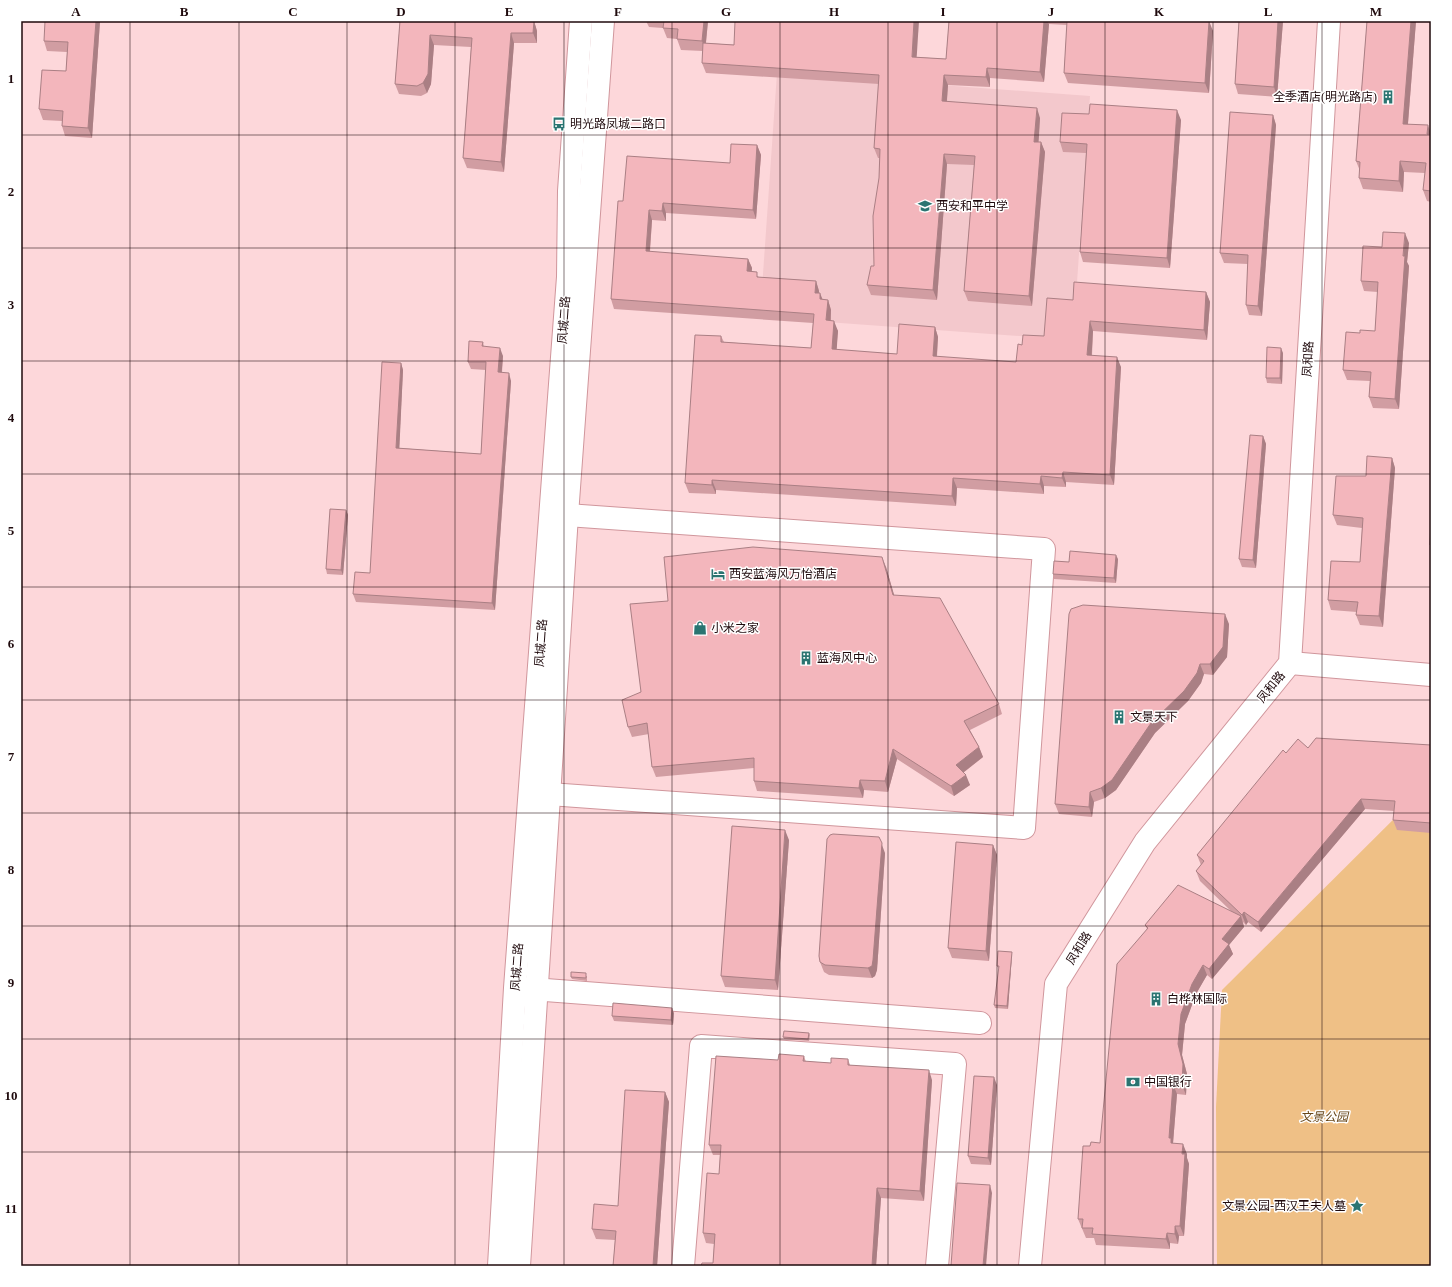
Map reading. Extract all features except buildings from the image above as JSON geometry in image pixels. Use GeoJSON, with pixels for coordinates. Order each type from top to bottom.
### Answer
{"type":"FeatureCollection","features":[{"type":"Feature","properties":{"kind":"street","name":"凤城二路"},"geometry":{"type":"LineString","coordinates":[[519,1266],[526,989],[568,277],[568,192],[581,21]]}},
{"type":"Feature","properties":{"kind":"street","name":"凤城二路"},"geometry":{"type":"LineString","coordinates":[[499,1266],[526,989],[549,794],[567,515],[603,21]]}},
{"type":"Feature","properties":{"kind":"street","name":"凤和路"},"geometry":{"type":"LineString","coordinates":[[1030,1266],[1056,984],[1145,842],[1290,664],[1329,21]]}},
{"type":"Feature","properties":{"kind":"street"},"geometry":{"type":"LineString","coordinates":[[549,794],[1024,828],[1044,549],[567,515]]}},
{"type":"Feature","properties":{"kind":"street"},"geometry":{"type":"LineString","coordinates":[[1290,664],[1431,675]]}},
{"type":"Feature","properties":{"kind":"street"},"geometry":{"type":"LineString","coordinates":[[526,989],[980,1023]]}},
{"type":"Feature","properties":{"kind":"street"},"geometry":{"type":"LineString","coordinates":[[684,1266],[701,1046],[955,1064],[937,1266]]}},
{"type":"Feature","properties":{"kind":"shaded area","name":"西安和平中学"},"geometry":{"type":"Polygon","coordinates":[[[777,73],[1090,96],[1073,340],[760,317],[777,73]]]}},
{"type":"Feature","properties":{"kind":"green space","name":"文景公园"},"geometry":{"type":"Polygon","coordinates":[[[1431,782],[1431,1266],[1217,1266],[1216,1107],[1222,990],[1431,782]]]}},
{"type":"Feature","properties":{"kind":"place","name":"全季酒店(明光路店)"},"geometry":{"type":"Point","coordinates":[1388,97]}},
{"type":"Feature","properties":{"kind":"place","name":"明光路凤城二路口"},"geometry":{"type":"Point","coordinates":[559,124]}},
{"type":"Feature","properties":{"kind":"place","name":"西安和平中学"},"geometry":{"type":"Point","coordinates":[925,206]}},
{"type":"Feature","properties":{"kind":"place","name":"西安蓝海风万怡酒店"},"geometry":{"type":"Point","coordinates":[718,574]}},
{"type":"Feature","properties":{"kind":"place","name":"小米之家"},"geometry":{"type":"Point","coordinates":[700,628]}},
{"type":"Feature","properties":{"kind":"place","name":"蓝海风中心"},"geometry":{"type":"Point","coordinates":[806,658]}},
{"type":"Feature","properties":{"kind":"place","name":"文景天下"},"geometry":{"type":"Point","coordinates":[1119,717]}},
{"type":"Feature","properties":{"kind":"place","name":"白桦林国际"},"geometry":{"type":"Point","coordinates":[1156,999]}},
{"type":"Feature","properties":{"kind":"place","name":"中国银行"},"geometry":{"type":"Point","coordinates":[1133,1082]}},
{"type":"Feature","properties":{"kind":"place","name":"文景公园-西汉王夫人墓"},"geometry":{"type":"Point","coordinates":[1357,1206]}}]}
